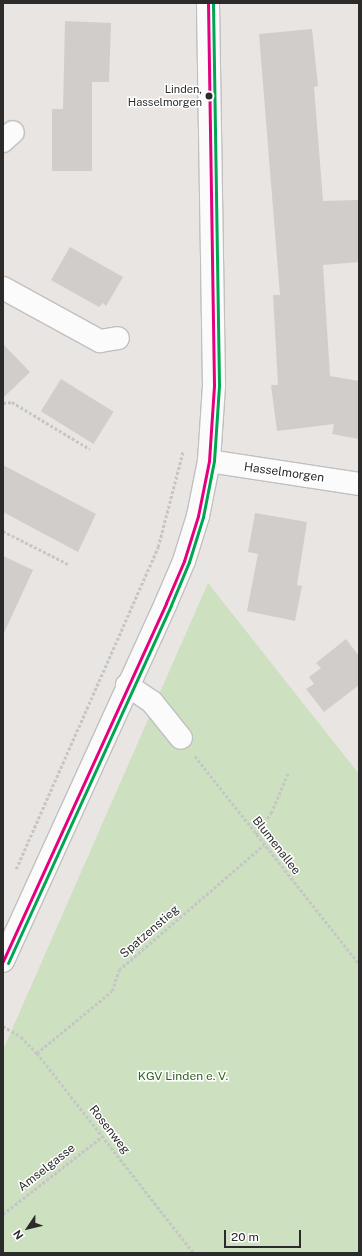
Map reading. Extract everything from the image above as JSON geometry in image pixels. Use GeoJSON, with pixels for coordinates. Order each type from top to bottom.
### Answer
{"type":"FeatureCollection","features":[{"type":"Feature","properties":{"kind":"street"},"geometry":{"type":"LineString","coordinates":[[3,961],[184,561],[198,516],[209,462],[214,385],[208,3]]}},
{"type":"Feature","properties":{"kind":"street"},"geometry":{"type":"LineString","coordinates":[[3,288],[100,342],[118,338]]}},
{"type":"Feature","properties":{"kind":"street","name":"Hasselmorgen"},"geometry":{"type":"LineString","coordinates":[[209,462],[359,484]]}},
{"type":"Feature","properties":{"kind":"street"},"geometry":{"type":"LineString","coordinates":[[127,685],[152,702],[181,738]]}},
{"type":"Feature","properties":{"kind":"path"},"geometry":{"type":"LineString","coordinates":[[3,403],[12,402],[90,449]]}},
{"type":"Feature","properties":{"kind":"path"},"geometry":{"type":"LineString","coordinates":[[13,876],[158,547],[184,447]]}},
{"type":"Feature","properties":{"kind":"path"},"geometry":{"type":"LineString","coordinates":[[3,531],[68,564]]}},
{"type":"Feature","properties":{"kind":"path","name":"Blumenallee"},"geometry":{"type":"LineString","coordinates":[[181,738],[359,964]]}},
{"type":"Feature","properties":{"kind":"path"},"geometry":{"type":"LineString","coordinates":[[256,835],[271,813],[288,773]]}},
{"type":"Feature","properties":{"kind":"path","name":"Spatzenstieg"},"geometry":{"type":"LineString","coordinates":[[37,1053],[112,991],[119,970],[264,845]]}},
{"type":"Feature","properties":{"kind":"path","name":"Rosenweg"},"geometry":{"type":"LineString","coordinates":[[3,1026],[22,1037],[37,1053],[194,1253]]}},
{"type":"Feature","properties":{"kind":"path","name":"Amselgasse"},"geometry":{"type":"LineString","coordinates":[[3,1214],[103,1136]]}},
{"type":"Feature","properties":{"kind":"green space","name":"KGV Linden e. V."},"geometry":{"type":"Polygon","coordinates":[[[208,583],[359,774],[359,1253],[3,1253],[3,1050],[208,583]]]}},
{"type":"Feature","properties":{"kind":"building"},"geometry":{"type":"Polygon","coordinates":[[[65,21],[111,23],[109,82],[92,82],[92,171],[52,171],[52,109],[63,109],[65,21]]]}},
{"type":"Feature","properties":{"kind":"building"},"geometry":{"type":"Polygon","coordinates":[[[312,29],[318,86],[314,87],[323,201],[359,200],[359,262],[323,265],[330,376],[359,381],[359,439],[332,434],[334,424],[277,431],[271,385],[278,385],[273,295],[280,295],[259,34],[312,29]]]}},
{"type":"Feature","properties":{"kind":"building"},"geometry":{"type":"Polygon","coordinates":[[[70,247],[123,277],[106,306],[103,303],[99,307],[51,280],[70,247]]]}},
{"type":"Feature","properties":{"kind":"building"},"geometry":{"type":"Polygon","coordinates":[[[3,344],[30,372],[3,398],[3,344]]]}},
{"type":"Feature","properties":{"kind":"building"},"geometry":{"type":"Polygon","coordinates":[[[61,379],[114,412],[93,444],[41,411],[61,379]]]}},
{"type":"Feature","properties":{"kind":"building"},"geometry":{"type":"Polygon","coordinates":[[[3,465],[96,514],[78,552],[3,512],[3,465]]]}},
{"type":"Feature","properties":{"kind":"building"},"geometry":{"type":"Polygon","coordinates":[[[255,513],[307,522],[297,585],[302,586],[295,621],[247,611],[258,554],[248,552],[255,513]]]}},
{"type":"Feature","properties":{"kind":"building"},"geometry":{"type":"Polygon","coordinates":[[[3,556],[33,570],[3,635],[3,556]]]}},
{"type":"Feature","properties":{"kind":"building"},"geometry":{"type":"Polygon","coordinates":[[[346,639],[359,656],[359,685],[324,712],[306,689],[314,684],[309,677],[321,668],[316,663],[346,639]]]}},
{"type":"Feature","properties":{"kind":"transit line"},"geometry":{"type":"LineString","coordinates":[[3,961],[166,603],[184,561],[198,516],[209,461],[214,385],[208,3]]}},
{"type":"Feature","properties":{"kind":"transit line"},"geometry":{"type":"LineString","coordinates":[[8,963],[171,605],[189,562],[203,517],[214,461],[219,385],[213,3]]}},
{"type":"Feature","properties":{"kind":"place","name":"Linden, Hasselmorgen"},"geometry":{"type":"Point","coordinates":[209,96]}}]}
